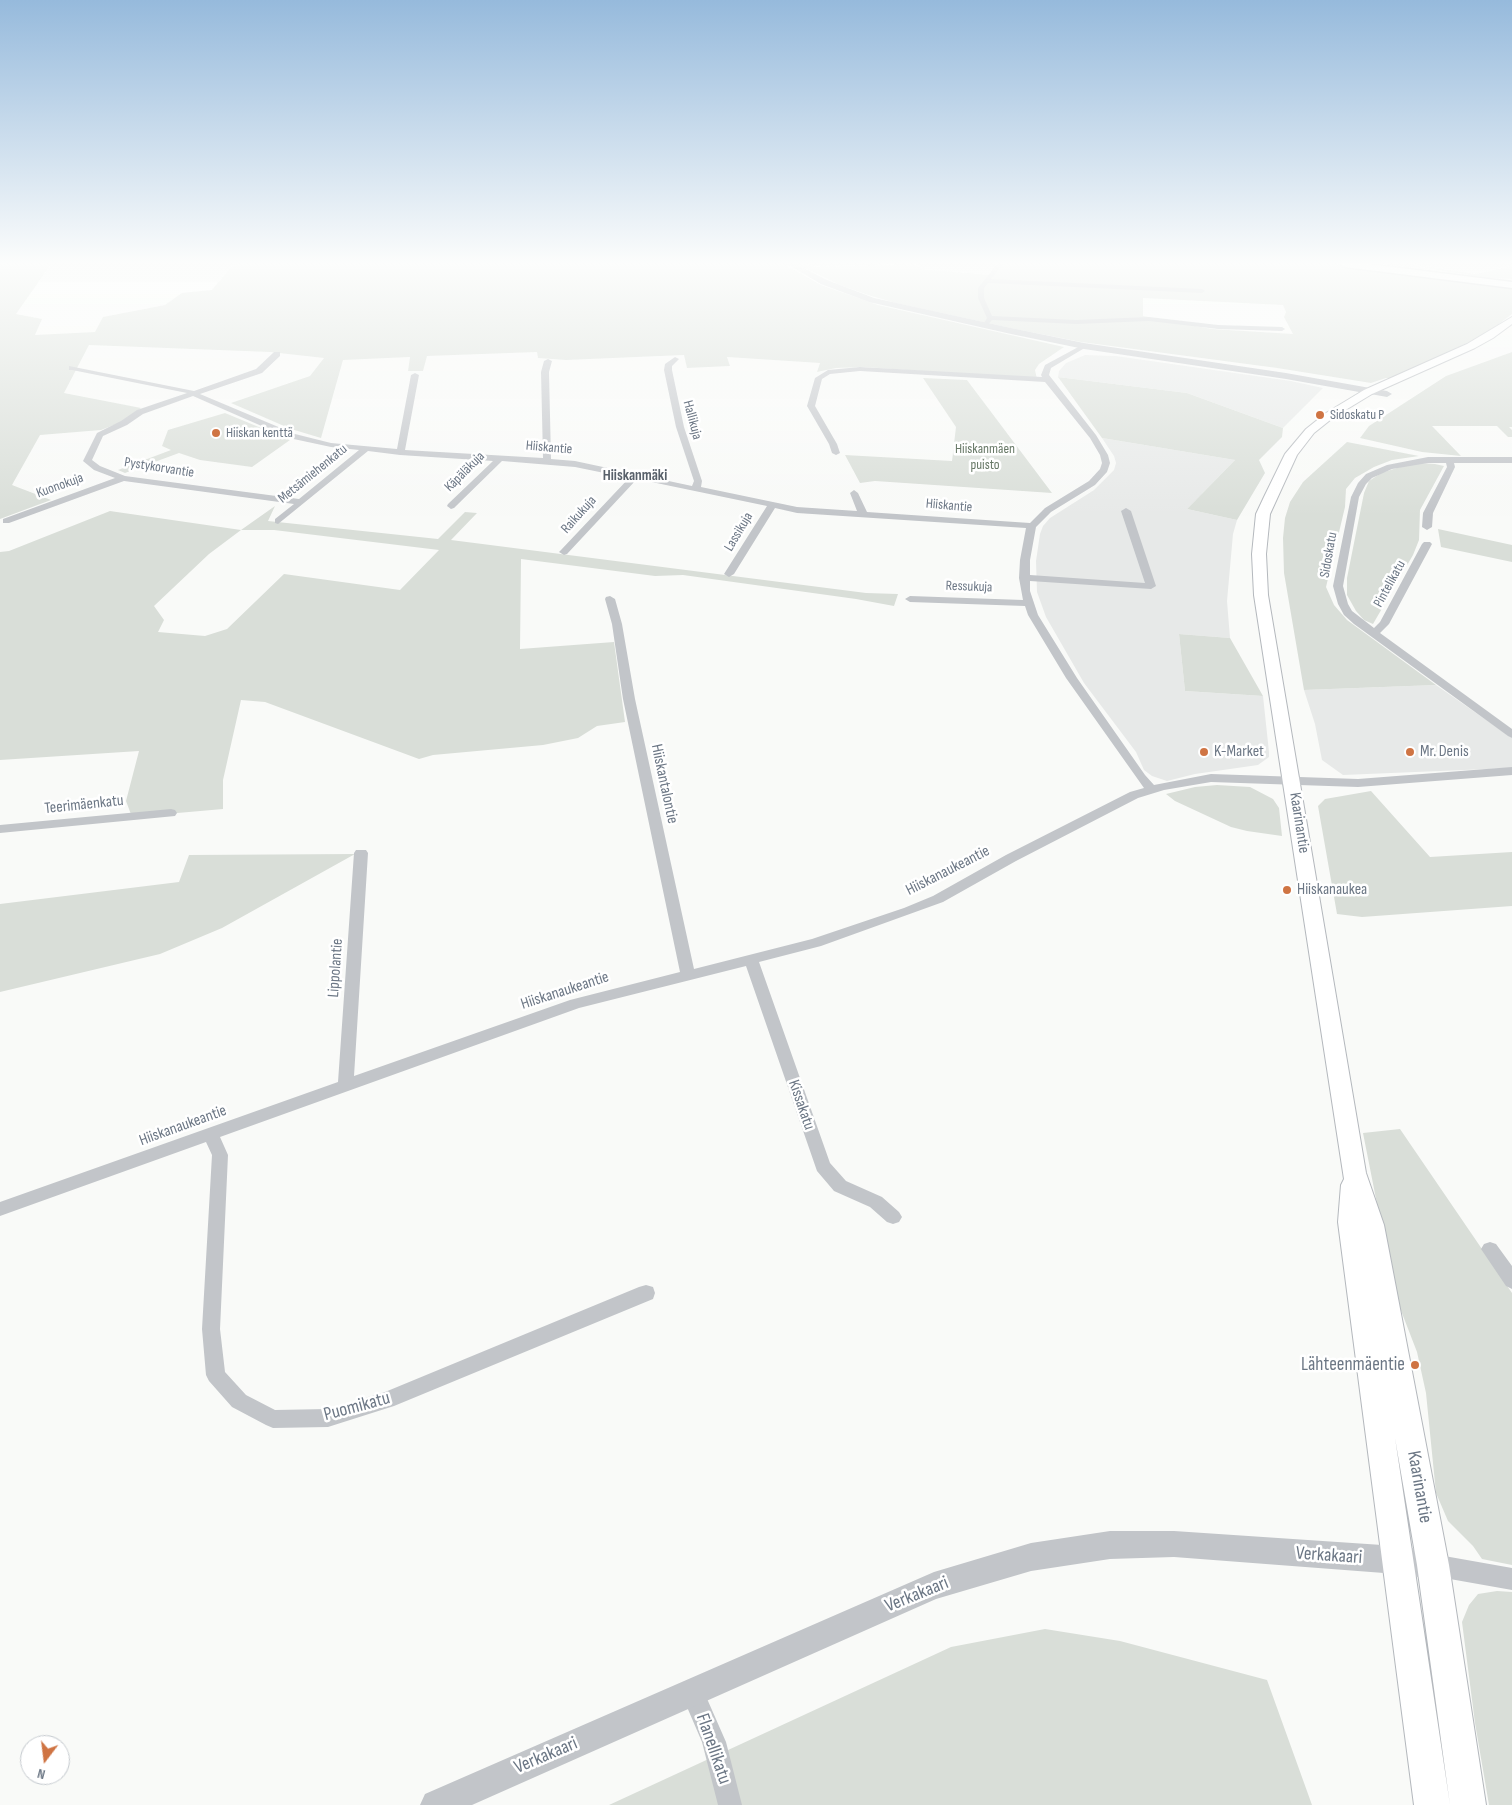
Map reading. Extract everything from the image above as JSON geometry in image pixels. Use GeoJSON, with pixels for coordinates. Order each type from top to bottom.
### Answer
{"type":"FeatureCollection","features":[{"type":"Feature","properties":{"kind":"main road","name":"Kaarinantie"},"geometry":{"type":"LineString","coordinates":[[1466,348],[1372,390],[1330,415],[1310,431],[1291,454],[1263,514],[1259,554],[1261,595],[1354,1173],[1371,1225],[1433,1565],[1468,1805]]}},
{"type":"Feature","properties":{"kind":"main road","name":"Kaarinantie"},"geometry":{"type":"LineString","coordinates":[[1280,475],[1299,456],[1359,408],[1465,359],[1483,348]]}},
{"type":"Feature","properties":{"kind":"main road","name":"Kaarinantie"},"geometry":{"type":"LineString","coordinates":[[1354,1173],[1351,1222],[1432,1805]]}},
{"type":"Feature","properties":{"kind":"street"},"geometry":{"type":"LineString","coordinates":[[1032,526],[1048,510],[1092,483],[1104,470],[1106,463],[1104,455],[1093,437],[1046,380],[1045,375],[1048,367],[1080,348]]}},
{"type":"Feature","properties":{"kind":"street"},"geometry":{"type":"LineString","coordinates":[[1100,348],[1305,379],[1387,394]]}},
{"type":"Feature","properties":{"kind":"street"},"geometry":{"type":"LineString","coordinates":[[193,392],[259,371],[277,354]]}},
{"type":"Feature","properties":{"kind":"street","name":"Hallikuja"},"geometry":{"type":"LineString","coordinates":[[675,359],[668,366],[668,370],[680,427],[698,481],[696,488]]}},
{"type":"Feature","properties":{"kind":"street"},"geometry":{"type":"LineString","coordinates":[[547,461],[545,372],[548,361]]}},
{"type":"Feature","properties":{"kind":"street","name":"Hiiskantie"},"geometry":{"type":"LineString","coordinates":[[72,368],[193,392],[292,436],[318,442],[400,452],[547,461],[696,488],[797,510],[1032,526]]}},
{"type":"Feature","properties":{"kind":"street"},"geometry":{"type":"LineString","coordinates":[[836,453],[833,444],[810,406],[819,378],[828,372],[860,368],[1046,380]]}},
{"type":"Feature","properties":{"kind":"street"},"geometry":{"type":"LineString","coordinates":[[400,452],[403,445],[415,375]]}},
{"type":"Feature","properties":{"kind":"street","name":"Pystykorvantie"},"geometry":{"type":"LineString","coordinates":[[193,392],[140,412],[124,423],[104,432],[98,437],[88,458],[89,464],[123,478],[301,502]]}},
{"type":"Feature","properties":{"kind":"street","name":"Metsämiehenkatu"},"geometry":{"type":"LineString","coordinates":[[278,521],[366,449]]}},
{"type":"Feature","properties":{"kind":"street","name":"Käpäläkuja"},"geometry":{"type":"LineString","coordinates":[[451,506],[499,459]]}},
{"type":"Feature","properties":{"kind":"street"},"geometry":{"type":"LineString","coordinates":[[1427,527],[1428,513],[1451,467],[1449,460]]}},
{"type":"Feature","properties":{"kind":"street","name":"Sidoskatu"},"geometry":{"type":"LineString","coordinates":[[1512,460],[1415,462],[1390,467],[1369,476],[1357,489],[1338,586],[1343,604],[1348,613],[1512,734]]}},
{"type":"Feature","properties":{"kind":"street","name":"Raikukuja"},"geometry":{"type":"LineString","coordinates":[[564,552],[634,476]]}},
{"type":"Feature","properties":{"kind":"street","name":"Kuonokuja"},"geometry":{"type":"LineString","coordinates":[[6,521],[123,478]]}},
{"type":"Feature","properties":{"kind":"street"},"geometry":{"type":"LineString","coordinates":[[854,494],[863,514]]}},
{"type":"Feature","properties":{"kind":"street","name":"Lassikuja"},"geometry":{"type":"LineString","coordinates":[[729,574],[772,504]]}},
{"type":"Feature","properties":{"kind":"street"},"geometry":{"type":"LineString","coordinates":[[1024,578],[1151,586],[1126,511]]}},
{"type":"Feature","properties":{"kind":"street","name":"Hiiskanaukeantie"},"geometry":{"type":"LineString","coordinates":[[1032,526],[1028,533],[1024,578],[1028,603],[1042,630],[1072,678],[1141,778],[1152,790],[1134,795]]}},
{"type":"Feature","properties":{"kind":"street","name":"Pintelikatu"},"geometry":{"type":"LineString","coordinates":[[1374,634],[1384,624],[1427,544]]}},
{"type":"Feature","properties":{"kind":"street","name":"Hiiskantalontie"},"geometry":{"type":"LineString","coordinates":[[610,599],[617,624],[629,699],[688,975]]}},
{"type":"Feature","properties":{"kind":"street","name":"Ressukuja"},"geometry":{"type":"LineString","coordinates":[[910,599],[1028,603]]}},
{"type":"Feature","properties":{"kind":"street"},"geometry":{"type":"LineString","coordinates":[[1292,781],[1358,783],[1512,772]]}},
{"type":"Feature","properties":{"kind":"street","name":"Hiiskanaukeantie"},"geometry":{"type":"LineString","coordinates":[[0,1209],[575,1004],[826,940],[938,899],[1011,858],[1134,795],[1162,787],[1211,778],[1292,781]]}},
{"type":"Feature","properties":{"kind":"street","name":"Teerimäenkatu"},"geometry":{"type":"LineString","coordinates":[[0,829],[171,813]]}},
{"type":"Feature","properties":{"kind":"street","name":"Lippolantie"},"geometry":{"type":"LineString","coordinates":[[346,1085],[361,853]]}},
{"type":"Feature","properties":{"kind":"street","name":"Kissakatu"},"geometry":{"type":"LineString","coordinates":[[751,959],[823,1166],[840,1186],[876,1202],[893,1217]]}},
{"type":"Feature","properties":{"kind":"street","name":"Puomikatu"},"geometry":{"type":"LineString","coordinates":[[211,1135],[220,1156],[211,1329],[216,1375],[239,1401],[273,1419],[328,1418],[387,1400],[646,1293]]}},
{"type":"Feature","properties":{"kind":"street"},"geometry":{"type":"LineString","coordinates":[[1490,1250],[1512,1281]]}},
{"type":"Feature","properties":{"kind":"street","name":"Verkakaari"},"geometry":{"type":"LineString","coordinates":[[436,1805],[934,1586],[1031,1557],[1110,1545],[1174,1544],[1397,1560],[1433,1565]]}},
{"type":"Feature","properties":{"kind":"street"},"geometry":{"type":"LineString","coordinates":[[1433,1565],[1512,1579]]}},
{"type":"Feature","properties":{"kind":"street","name":"Flanellikatu"},"geometry":{"type":"LineString","coordinates":[[693,1693],[714,1742],[730,1805]]}},
{"type":"Feature","properties":{"kind":"shaded area"},"geometry":{"type":"Polygon","coordinates":[[[1085,355],[1116,356],[1291,381],[1323,388],[1283,428],[1187,393],[1058,377],[1059,371],[1066,363],[1085,355]]]}},
{"type":"Feature","properties":{"kind":"shaded area"},"geometry":{"type":"Polygon","coordinates":[[[1102,438],[1235,460],[1187,509],[1237,520],[1233,534],[1227,601],[1230,638],[1179,634],[1185,691],[1263,696],[1269,757],[1258,765],[1195,774],[1167,781],[1152,776],[1144,770],[1136,752],[1084,683],[1046,617],[1037,592],[1036,561],[1040,534],[1043,526],[1050,518],[1094,490],[1114,470],[1116,463],[1114,456],[1102,438]]]}},
{"type":"Feature","properties":{"kind":"shaded area"},"geometry":{"type":"Polygon","coordinates":[[[1436,685],[1512,738],[1512,768],[1343,775],[1322,760],[1315,724],[1304,690],[1436,685]]]}},
{"type":"Feature","properties":{"kind":"green space"},"geometry":{"type":"Polygon","coordinates":[[[0,348],[87,348],[64,393],[141,408],[124,421],[101,430],[40,435],[12,485],[51,500],[0,519],[0,348]]]}},
{"type":"Feature","properties":{"kind":"green space"},"geometry":{"type":"Polygon","coordinates":[[[173,348],[1062,348],[1039,364],[1035,370],[1037,379],[864,367],[836,368],[817,372],[820,363],[727,357],[730,366],[687,368],[684,355],[566,360],[538,358],[537,352],[427,356],[423,371],[408,371],[410,357],[343,360],[321,438],[291,429],[231,403],[310,376],[324,358],[270,352],[173,348]]]}},
{"type":"Feature","properties":{"kind":"green space"},"geometry":{"type":"Polygon","coordinates":[[[1128,348],[1456,348],[1392,379],[1386,378],[1371,383],[1277,368],[1128,348]]]}},
{"type":"Feature","properties":{"kind":"green space"},"geometry":{"type":"Polygon","coordinates":[[[1512,352],[1512,427],[1509,427],[1512,430],[1512,437],[1508,437],[1497,426],[1432,426],[1461,456],[1422,452],[1360,438],[1369,426],[1446,376],[1512,352]]]}},
{"type":"Feature","properties":{"kind":"green space"},"geometry":{"type":"Polygon","coordinates":[[[1058,377],[1187,393],[1283,428],[1282,437],[1259,460],[1265,473],[1237,520],[1187,509],[1235,460],[1102,438],[1058,377]]]}},
{"type":"Feature","properties":{"kind":"green space","name":"Hiiskanmäen puisto"},"geometry":{"type":"Polygon","coordinates":[[[923,378],[967,380],[1052,493],[875,481],[860,483],[845,455],[952,461],[956,427],[923,378]]]}},
{"type":"Feature","properties":{"kind":"green space"},"geometry":{"type":"Polygon","coordinates":[[[225,413],[290,440],[252,467],[200,460],[179,453],[125,473],[118,470],[171,450],[162,446],[168,430],[225,413]]]}},
{"type":"Feature","properties":{"kind":"green space"},"geometry":{"type":"Polygon","coordinates":[[[1347,442],[1419,456],[1392,460],[1374,467],[1355,478],[1346,489],[1345,507],[1326,587],[1334,605],[1347,620],[1436,685],[1304,690],[1284,573],[1283,538],[1285,518],[1290,502],[1303,482],[1347,442]]]}},
{"type":"Feature","properties":{"kind":"green space"},"geometry":{"type":"Polygon","coordinates":[[[1421,463],[1444,466],[1420,510],[1419,540],[1413,555],[1373,624],[1364,620],[1356,611],[1347,595],[1347,578],[1364,493],[1369,481],[1381,473],[1421,463]]]}},
{"type":"Feature","properties":{"kind":"green space"},"geometry":{"type":"Polygon","coordinates":[[[275,506],[268,521],[438,539],[465,512],[477,513],[451,540],[866,593],[898,594],[894,606],[683,575],[655,576],[521,559],[520,649],[614,642],[625,722],[597,726],[578,738],[543,745],[433,755],[419,759],[265,702],[241,700],[223,780],[223,809],[132,817],[126,801],[139,751],[0,760],[0,552],[9,551],[110,511],[241,530],[275,506]],[[241,530],[209,554],[154,606],[164,620],[158,632],[205,636],[227,629],[284,574],[400,590],[439,550],[274,530],[241,530]]]}},
{"type":"Feature","properties":{"kind":"green space"},"geometry":{"type":"Polygon","coordinates":[[[1438,529],[1512,545],[1512,562],[1441,547],[1438,529]]]}},
{"type":"Feature","properties":{"kind":"green space"},"geometry":{"type":"Polygon","coordinates":[[[1179,634],[1230,638],[1263,696],[1185,691],[1179,634]]]}},
{"type":"Feature","properties":{"kind":"green space"},"geometry":{"type":"Polygon","coordinates":[[[1217,785],[1250,787],[1273,799],[1279,808],[1282,836],[1231,827],[1175,801],[1166,794],[1195,787],[1217,785]]]}},
{"type":"Feature","properties":{"kind":"green space"},"geometry":{"type":"Polygon","coordinates":[[[1371,791],[1430,857],[1512,852],[1512,906],[1362,917],[1337,914],[1318,806],[1325,799],[1371,791]]]}},
{"type":"Feature","properties":{"kind":"green space"},"geometry":{"type":"Polygon","coordinates":[[[355,854],[222,928],[160,954],[0,992],[0,904],[179,882],[189,855],[355,854]]]}},
{"type":"Feature","properties":{"kind":"green space"},"geometry":{"type":"Polygon","coordinates":[[[1400,1129],[1512,1293],[1512,1565],[1482,1559],[1473,1546],[1448,1521],[1436,1493],[1426,1393],[1417,1352],[1395,1295],[1363,1133],[1400,1129]]]}},
{"type":"Feature","properties":{"kind":"green space"},"geometry":{"type":"Polygon","coordinates":[[[1497,1591],[1512,1592],[1512,1805],[1489,1805],[1475,1723],[1462,1622],[1469,1605],[1478,1594],[1497,1591]]]}},
{"type":"Feature","properties":{"kind":"green space"},"geometry":{"type":"Polygon","coordinates":[[[1045,1629],[1120,1641],[1267,1680],[1312,1805],[609,1805],[951,1647],[1045,1629]]]}},
{"type":"Feature","properties":{"kind":"place","name":"Sidoskatu P"},"geometry":{"type":"Point","coordinates":[1320,415]}},
{"type":"Feature","properties":{"kind":"place","name":"Hiiskan kenttä"},"geometry":{"type":"Point","coordinates":[216,433]}},
{"type":"Feature","properties":{"kind":"place","name":"K-Market"},"geometry":{"type":"Point","coordinates":[1204,752]}},
{"type":"Feature","properties":{"kind":"place","name":"Mr. Denis"},"geometry":{"type":"Point","coordinates":[1410,752]}},
{"type":"Feature","properties":{"kind":"place","name":"Hiiskanaukea"},"geometry":{"type":"Point","coordinates":[1287,890]}},
{"type":"Feature","properties":{"kind":"place","name":"Lähteenmäentie"},"geometry":{"type":"Point","coordinates":[1415,1365]}},
{"type":"Feature","properties":{"kind":"district","name":"Hiiskanmäki"},"geometry":{"type":"Point","coordinates":[635,476]}}]}
